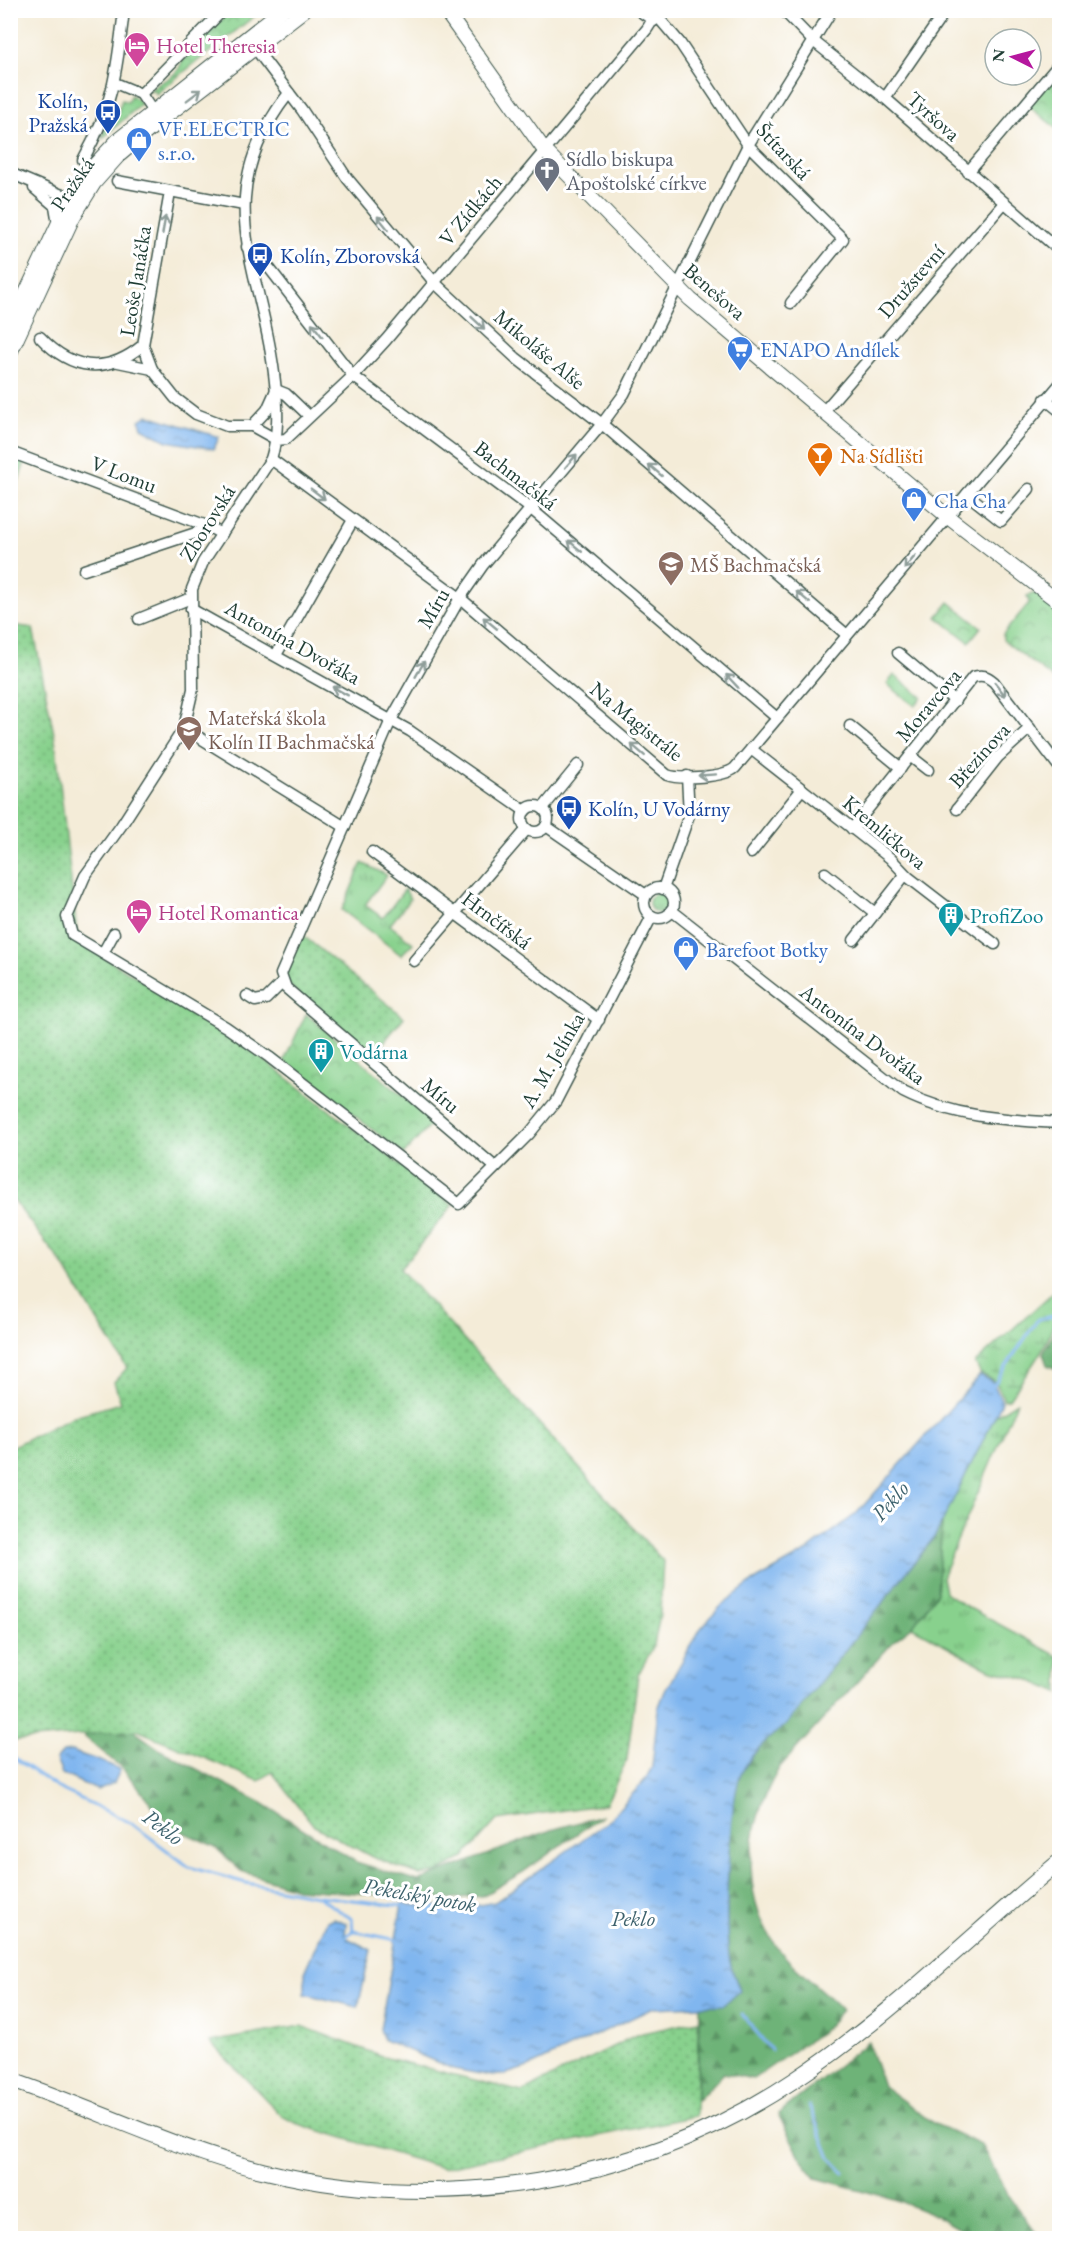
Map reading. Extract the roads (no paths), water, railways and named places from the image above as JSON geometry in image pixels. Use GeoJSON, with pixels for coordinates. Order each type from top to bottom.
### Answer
{"type":"FeatureCollection","features":[{"type":"Feature","properties":{"kind":"main road"},"geometry":{"type":"LineString","coordinates":[[10,2080],[194,2150],[238,2164],[311,2181],[393,2190],[457,2191],[561,2178],[671,2145],[748,2109],[792,2083],[859,2032],[1059,1861]]}},
{"type":"Feature","properties":{"kind":"street"},"geometry":{"type":"LineString","coordinates":[[83,160],[104,117],[115,83],[124,10]]}},
{"type":"Feature","properties":{"kind":"street"},"geometry":{"type":"LineString","coordinates":[[141,94],[223,10]]}},
{"type":"Feature","properties":{"kind":"street","name":"Pražská"},"geometry":{"type":"LineString","coordinates":[[10,327],[71,197],[104,155],[153,112],[282,10]]}},
{"type":"Feature","properties":{"kind":"street","name":"Pražská"},"geometry":{"type":"LineString","coordinates":[[10,353],[88,190],[118,156],[304,10]]}},
{"type":"Feature","properties":{"kind":"street","name":"Benešova"},"geometry":{"type":"LineString","coordinates":[[446,10],[545,151],[679,288],[948,517],[1059,603]]}},
{"type":"Feature","properties":{"kind":"street","name":"Štítarská"},"geometry":{"type":"LineString","coordinates":[[638,10],[657,16],[680,43],[748,145],[843,239],[791,303]]}},
{"type":"Feature","properties":{"kind":"street","name":"Tyršova"},"geometry":{"type":"LineString","coordinates":[[783,10],[813,40],[885,98],[1059,251]]}},
{"type":"Feature","properties":{"kind":"street","name":"Míru"},"geometry":{"type":"LineString","coordinates":[[494,1166],[282,982],[281,974],[391,720],[460,598],[483,565],[602,424],[631,383],[748,145],[832,10]]}},
{"type":"Feature","properties":{"kind":"street"},"geometry":{"type":"LineString","coordinates":[[885,98],[946,10]]}},
{"type":"Feature","properties":{"kind":"street","name":"V Zídkách"},"geometry":{"type":"LineString","coordinates":[[277,440],[286,439],[353,376],[435,283],[657,16]]}},
{"type":"Feature","properties":{"kind":"street","name":"Mikoláše Alše"},"geometry":{"type":"LineString","coordinates":[[255,48],[289,93],[346,178],[435,283],[516,358],[602,424],[848,635]]}},
{"type":"Feature","properties":{"kind":"street"},"geometry":{"type":"LineString","coordinates":[[968,172],[1059,63]]}},
{"type":"Feature","properties":{"kind":"street"},"geometry":{"type":"LineString","coordinates":[[115,83],[141,94],[153,112]]}},
{"type":"Feature","properties":{"kind":"street","name":"Zborovská"},"geometry":{"type":"LineString","coordinates":[[289,93],[270,119],[256,149],[244,205],[247,247],[273,359],[277,440],[271,459],[203,562],[191,604],[193,689],[184,728],[121,826],[85,876],[67,917],[72,935],[269,1057],[459,1204]]}},
{"type":"Feature","properties":{"kind":"street"},"geometry":{"type":"LineString","coordinates":[[15,175],[71,197],[88,190]]}},
{"type":"Feature","properties":{"kind":"street"},"geometry":{"type":"LineString","coordinates":[[15,175],[52,202],[57,211],[58,225]]}},
{"type":"Feature","properties":{"kind":"street"},"geometry":{"type":"LineString","coordinates":[[117,181],[244,205]]}},
{"type":"Feature","properties":{"kind":"street","name":"Leoše Janáčka"},"geometry":{"type":"LineString","coordinates":[[170,192],[143,345],[152,369],[175,398],[196,414],[227,426],[252,426],[277,440]]}},
{"type":"Feature","properties":{"kind":"street"},"geometry":{"type":"LineString","coordinates":[[71,197],[73,218]]}},
{"type":"Feature","properties":{"kind":"street","name":"Družstevní"},"geometry":{"type":"LineString","coordinates":[[824,411],[1004,203]]}},
{"type":"Feature","properties":{"kind":"street","name":"Bachmačská"},"geometry":{"type":"LineString","coordinates":[[247,247],[270,269],[353,376],[530,508],[777,718]]}},
{"type":"Feature","properties":{"kind":"street"},"geometry":{"type":"LineString","coordinates":[[40,337],[53,350],[84,365],[100,366],[117,362],[143,345]]}},
{"type":"Feature","properties":{"kind":"street"},"geometry":{"type":"LineString","coordinates":[[117,362],[152,369]]}},
{"type":"Feature","properties":{"kind":"street","name":"Na Magistrále"},"geometry":{"type":"LineString","coordinates":[[271,459],[460,598],[662,772],[675,777],[728,773],[848,635],[1059,384]]}},
{"type":"Feature","properties":{"kind":"street"},"geometry":{"type":"LineString","coordinates":[[252,426],[267,410],[276,390],[286,394],[309,416]]}},
{"type":"Feature","properties":{"kind":"street"},"geometry":{"type":"LineString","coordinates":[[1045,399],[1059,411]]}},
{"type":"Feature","properties":{"kind":"street","name":"V Lomu"},"geometry":{"type":"LineString","coordinates":[[10,452],[222,534]]}},
{"type":"Feature","properties":{"kind":"street"},"geometry":{"type":"LineString","coordinates":[[967,494],[1001,521],[1029,489]]}},
{"type":"Feature","properties":{"kind":"street"},"geometry":{"type":"LineString","coordinates":[[276,655],[354,520]]}},
{"type":"Feature","properties":{"kind":"street"},"geometry":{"type":"LineString","coordinates":[[84,570],[211,528]]}},
{"type":"Feature","properties":{"kind":"street"},"geometry":{"type":"LineString","coordinates":[[139,619],[191,604]]}},
{"type":"Feature","properties":{"kind":"street","name":"Antonína Dvořáka"},"geometry":{"type":"LineString","coordinates":[[191,604],[391,720],[525,811]]}},
{"type":"Feature","properties":{"kind":"street"},"geometry":{"type":"LineString","coordinates":[[898,653],[955,701]]}},
{"type":"Feature","properties":{"kind":"street","name":"Moravcova"},"geometry":{"type":"LineString","coordinates":[[852,829],[973,677],[989,678],[1059,768]]}},
{"type":"Feature","properties":{"kind":"street"},"geometry":{"type":"LineString","coordinates":[[850,726],[901,768]]}},
{"type":"Feature","properties":{"kind":"street"},"geometry":{"type":"LineString","coordinates":[[184,728],[345,827]]}},
{"type":"Feature","properties":{"kind":"street","name":"Březinova"},"geometry":{"type":"LineString","coordinates":[[957,809],[999,757],[1030,728]]}},
{"type":"Feature","properties":{"kind":"street","name":"Kremličkova"},"geometry":{"type":"LineString","coordinates":[[750,749],[890,858],[905,875],[995,944]]}},
{"type":"Feature","properties":{"kind":"street"},"geometry":{"type":"LineString","coordinates":[[910,756],[928,770]]}},
{"type":"Feature","properties":{"kind":"street"},"geometry":{"type":"LineString","coordinates":[[543,808],[578,765]]}},
{"type":"Feature","properties":{"kind":"street"},"geometry":{"type":"LineString","coordinates":[[663,888],[689,815],[687,776]]}},
{"type":"Feature","properties":{"kind":"street"},"geometry":{"type":"LineString","coordinates":[[751,854],[802,789]]}},
{"type":"Feature","properties":{"kind":"street"},"geometry":{"type":"LineString","coordinates":[[533,806],[543,808],[548,815],[546,826],[537,832],[527,829],[523,822],[525,811],[533,806]]}},
{"type":"Feature","properties":{"kind":"street"},"geometry":{"type":"LineString","coordinates":[[546,826],[646,895]]}},
{"type":"Feature","properties":{"kind":"street"},"geometry":{"type":"LineString","coordinates":[[414,961],[527,829]]}},
{"type":"Feature","properties":{"kind":"street","name":"Hrnčířská"},"geometry":{"type":"LineString","coordinates":[[372,852],[599,1020]]}},
{"type":"Feature","properties":{"kind":"street"},"geometry":{"type":"LineString","coordinates":[[825,873],[875,913]]}},
{"type":"Feature","properties":{"kind":"street"},"geometry":{"type":"LineString","coordinates":[[854,940],[905,875]]}},
{"type":"Feature","properties":{"kind":"street"},"geometry":{"type":"LineString","coordinates":[[663,888],[673,897],[671,910],[663,917],[652,916],[644,906],[646,895],[654,889],[663,888]]}},
{"type":"Feature","properties":{"kind":"street","name":"Antonína Dvořáka"},"geometry":{"type":"LineString","coordinates":[[671,910],[903,1092],[920,1101],[957,1112],[1059,1123]]}},
{"type":"Feature","properties":{"kind":"street","name":"A. M. Jelínka"},"geometry":{"type":"LineString","coordinates":[[459,1204],[494,1166],[529,1134],[555,1101],[652,916]]}},
{"type":"Feature","properties":{"kind":"street"},"geometry":{"type":"LineString","coordinates":[[103,953],[114,933]]}},
{"type":"Feature","properties":{"kind":"street"},"geometry":{"type":"LineString","coordinates":[[247,996],[255,1001],[266,999],[282,982]]}},
{"type":"Feature","properties":{"kind":"water"},"geometry":{"type":"Polygon","coordinates":[[[148,415],[219,437],[214,449],[167,441],[142,428],[140,420],[148,415]]]}},
{"type":"Feature","properties":{"kind":"water","name":"Peklo"},"geometry":{"type":"Polygon","coordinates":[[[980,1375],[993,1382],[1002,1402],[935,1536],[786,1725],[762,1745],[743,1770],[734,1806],[727,1890],[729,1956],[740,1991],[723,2005],[653,2008],[531,2066],[492,2076],[453,2069],[384,2040],[380,2030],[402,1904],[465,1908],[495,1902],[607,1822],[645,1780],[652,1767],[658,1709],[665,1691],[701,1628],[724,1603],[751,1583],[804,1553],[856,1514],[980,1375]]]}},
{"type":"Feature","properties":{"kind":"water"},"geometry":{"type":"Polygon","coordinates":[[[72,1751],[120,1770],[114,1783],[97,1790],[62,1774],[56,1760],[63,1752],[72,1751]]]}},
{"type":"Feature","properties":{"kind":"water"},"geometry":{"type":"Polygon","coordinates":[[[333,1918],[346,1923],[345,1937],[371,1950],[358,2007],[305,1994],[305,1970],[327,1921],[333,1918]]]}},
{"type":"Feature","properties":{"kind":"waterway","name":"Peklo"},"geometry":{"type":"LineString","coordinates":[[993,1386],[1038,1319],[1060,1315]]}},
{"type":"Feature","properties":{"kind":"waterway","name":"Peklo"},"geometry":{"type":"LineString","coordinates":[[10,1755],[56,1787],[131,1823],[189,1867],[246,1883],[317,1896],[352,1919],[353,1931],[397,1940]]}},
{"type":"Feature","properties":{"kind":"waterway","name":"Pekelský potok"},"geometry":{"type":"LineString","coordinates":[[319,1896],[404,1906]]}},
{"type":"Feature","properties":{"kind":"waterway"},"geometry":{"type":"LineString","coordinates":[[345,1937],[353,1931]]}},
{"type":"Feature","properties":{"kind":"waterway"},"geometry":{"type":"LineString","coordinates":[[742,2014],[771,2050]]}},
{"type":"Feature","properties":{"kind":"waterway"},"geometry":{"type":"LineString","coordinates":[[809,2105],[830,2158],[844,2172]]}},
{"type":"Feature","properties":{"kind":"place","name":"Hotel Theresia"},"geometry":{"type":"Point","coordinates":[137,68]}},
{"type":"Feature","properties":{"kind":"place","name":"Kolín, Pražská"},"geometry":{"type":"Point","coordinates":[108,135]}},
{"type":"Feature","properties":{"kind":"place","name":"VF.ELECTRIC s.r.o."},"geometry":{"type":"Point","coordinates":[139,163]}},
{"type":"Feature","properties":{"kind":"place","name":"Sídlo biskupa Apoštolské církve"},"geometry":{"type":"Point","coordinates":[547,193]}},
{"type":"Feature","properties":{"kind":"place","name":"Kolín, Zborovská"},"geometry":{"type":"Point","coordinates":[260,278]}},
{"type":"Feature","properties":{"kind":"place","name":"ENAPO Andílek"},"geometry":{"type":"Point","coordinates":[740,372]}},
{"type":"Feature","properties":{"kind":"place","name":"Na Sídlišti"},"geometry":{"type":"Point","coordinates":[820,478]}},
{"type":"Feature","properties":{"kind":"place","name":"Cha Cha"},"geometry":{"type":"Point","coordinates":[914,523]}},
{"type":"Feature","properties":{"kind":"place","name":"MŠ Bachmačská"},"geometry":{"type":"Point","coordinates":[671,587]}},
{"type":"Feature","properties":{"kind":"place","name":"Mateřská škola Kolín II Bachmačská"},"geometry":{"type":"Point","coordinates":[189,752]}},
{"type":"Feature","properties":{"kind":"place","name":"Kolín, U Vodárny"},"geometry":{"type":"Point","coordinates":[569,831]}},
{"type":"Feature","properties":{"kind":"place","name":"Hotel Romantica"},"geometry":{"type":"Point","coordinates":[139,935]}},
{"type":"Feature","properties":{"kind":"place","name":"ProfiZoo"},"geometry":{"type":"Point","coordinates":[951,938]}},
{"type":"Feature","properties":{"kind":"place","name":"Barefoot Botky"},"geometry":{"type":"Point","coordinates":[686,972]}},
{"type":"Feature","properties":{"kind":"place","name":"Vodárna"},"geometry":{"type":"Point","coordinates":[321,1074]}}]}
